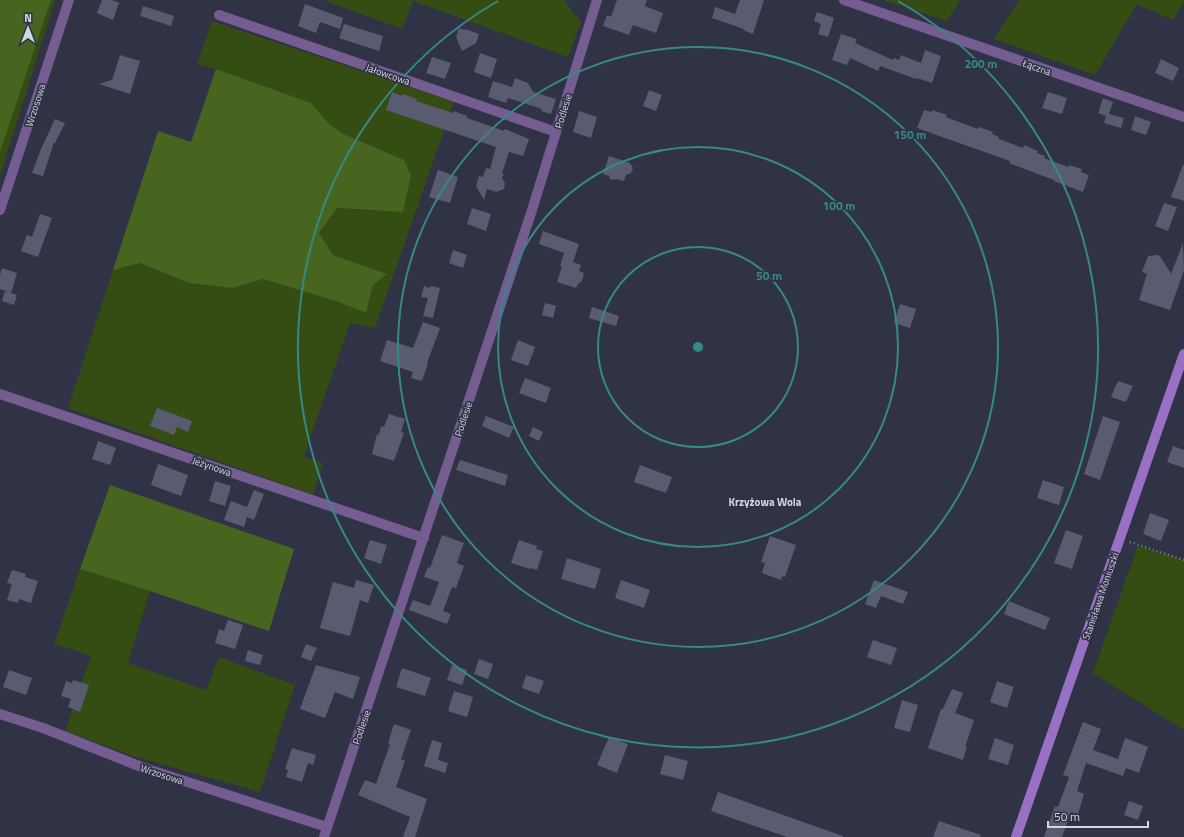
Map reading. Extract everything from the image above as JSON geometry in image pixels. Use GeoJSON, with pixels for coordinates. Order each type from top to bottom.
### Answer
{"type":"FeatureCollection","features":[{"type":"Feature","properties":{"kind":"street","name":"Wrzosowa"},"geometry":{"type":"LineString","coordinates":[[0,210],[69,0]]}},
{"type":"Feature","properties":{"kind":"street","name":"Podlesie"},"geometry":{"type":"LineString","coordinates":[[324,837],[424,538],[556,132],[597,0]]}},
{"type":"Feature","properties":{"kind":"street","name":"Łączna"},"geometry":{"type":"LineString","coordinates":[[844,0],[1184,117]]}},
{"type":"Feature","properties":{"kind":"street","name":"Jałowcowa"},"geometry":{"type":"LineString","coordinates":[[219,15],[556,132]]}},
{"type":"Feature","properties":{"kind":"street","name":"Stanisława Moniuszki"},"geometry":{"type":"LineString","coordinates":[[1016,837],[1182,366],[1184,354]]}},
{"type":"Feature","properties":{"kind":"street","name":"Jeżynowa"},"geometry":{"type":"LineString","coordinates":[[0,394],[424,538]]}},
{"type":"Feature","properties":{"kind":"street","name":"Wrzosowa"},"geometry":{"type":"LineString","coordinates":[[0,714],[43,728],[144,768],[327,827]]}},
{"type":"Feature","properties":{"kind":"path"},"geometry":{"type":"LineString","coordinates":[[1126,541],[1184,560]]}},
{"type":"Feature","properties":{"kind":"green space"},"geometry":{"type":"Polygon","coordinates":[[[0,0],[55,0],[0,176],[0,0]]]}},
{"type":"Feature","properties":{"kind":"green space"},"geometry":{"type":"Polygon","coordinates":[[[0,0],[51,0],[0,152],[0,0]]]}},
{"type":"Feature","properties":{"kind":"green space"},"geometry":{"type":"Polygon","coordinates":[[[323,0],[564,0],[581,22],[568,57],[413,1],[402,29],[323,0]]]}},
{"type":"Feature","properties":{"kind":"green space"},"geometry":{"type":"Polygon","coordinates":[[[883,0],[960,0],[947,21],[883,0]]]}},
{"type":"Feature","properties":{"kind":"green space"},"geometry":{"type":"Polygon","coordinates":[[[1019,0],[1184,1],[1173,20],[1137,4],[1095,75],[994,39],[1019,0]]]}},
{"type":"Feature","properties":{"kind":"green space"},"geometry":{"type":"Polygon","coordinates":[[[212,21],[454,102],[375,328],[350,323],[304,456],[323,463],[313,495],[68,408],[113,270],[140,263],[189,283],[233,288],[263,279],[336,301],[366,313],[373,285],[387,274],[333,255],[319,233],[337,208],[377,211],[404,160],[346,135],[330,125],[311,103],[216,69],[197,64],[212,21]]]}},
{"type":"Feature","properties":{"kind":"green space"},"geometry":{"type":"Polygon","coordinates":[[[216,69],[311,103],[330,125],[346,135],[404,160],[411,175],[403,212],[337,208],[319,233],[333,255],[387,274],[373,285],[366,313],[336,301],[263,279],[233,288],[189,283],[140,263],[113,270],[158,131],[191,142],[216,69]]]}},
{"type":"Feature","properties":{"kind":"green space"},"geometry":{"type":"Polygon","coordinates":[[[110,485],[294,549],[269,631],[80,569],[110,485]]]}},
{"type":"Feature","properties":{"kind":"green space"},"geometry":{"type":"Polygon","coordinates":[[[1138,545],[1184,560],[1184,730],[1093,673],[1138,545]]]}},
{"type":"Feature","properties":{"kind":"green space"},"geometry":{"type":"Polygon","coordinates":[[[80,569],[150,591],[128,663],[206,690],[219,657],[295,685],[260,792],[136,757],[65,731],[91,656],[54,644],[80,569]]]}},
{"type":"Feature","properties":{"kind":"building"},"geometry":{"type":"Polygon","coordinates":[[[102,0],[112,0],[119,3],[113,20],[97,13],[102,0]]]}},
{"type":"Feature","properties":{"kind":"building"},"geometry":{"type":"Polygon","coordinates":[[[617,0],[647,0],[645,6],[663,13],[656,33],[633,25],[629,35],[603,26],[607,15],[611,17],[617,0]]]}},
{"type":"Feature","properties":{"kind":"building"},"geometry":{"type":"Polygon","coordinates":[[[740,0],[764,0],[753,34],[743,30],[744,29],[712,18],[715,7],[735,14],[740,0]]]}},
{"type":"Feature","properties":{"kind":"building"},"geometry":{"type":"Polygon","coordinates":[[[305,4],[343,18],[340,29],[320,22],[316,33],[298,26],[305,4]]]}},
{"type":"Feature","properties":{"kind":"building"},"geometry":{"type":"Polygon","coordinates":[[[143,6],[174,16],[171,26],[140,16],[143,6]]]}},
{"type":"Feature","properties":{"kind":"building"},"geometry":{"type":"Polygon","coordinates":[[[817,12],[834,18],[828,37],[818,34],[821,24],[814,21],[817,12]]]}},
{"type":"Feature","properties":{"kind":"building"},"geometry":{"type":"Polygon","coordinates":[[[344,24],[383,36],[379,51],[339,38],[344,24]]]}},
{"type":"Feature","properties":{"kind":"building"},"geometry":{"type":"Polygon","coordinates":[[[459,28],[479,34],[476,43],[462,51],[456,37],[459,28]]]}},
{"type":"Feature","properties":{"kind":"building"},"geometry":{"type":"Polygon","coordinates":[[[841,34],[857,39],[855,43],[893,60],[894,58],[899,60],[901,55],[921,63],[925,50],[941,56],[932,83],[880,66],[878,71],[850,58],[847,65],[832,60],[841,34]]]}},
{"type":"Feature","properties":{"kind":"building"},"geometry":{"type":"Polygon","coordinates":[[[480,53],[497,59],[491,78],[474,72],[480,53]]]}},
{"type":"Feature","properties":{"kind":"building"},"geometry":{"type":"Polygon","coordinates":[[[120,55],[140,61],[130,94],[99,84],[112,80],[120,55]]]}},
{"type":"Feature","properties":{"kind":"building"},"geometry":{"type":"Polygon","coordinates":[[[432,57],[451,63],[445,79],[426,73],[432,57]]]}},
{"type":"Feature","properties":{"kind":"building"},"geometry":{"type":"Polygon","coordinates":[[[1161,59],[1179,68],[1173,81],[1155,73],[1161,59]]]}},
{"type":"Feature","properties":{"kind":"building"},"geometry":{"type":"Polygon","coordinates":[[[515,78],[528,83],[533,92],[556,99],[551,114],[541,111],[542,109],[508,98],[506,103],[488,97],[493,81],[512,87],[515,78]]]}},
{"type":"Feature","properties":{"kind":"building"},"geometry":{"type":"Polygon","coordinates":[[[649,90],[662,95],[656,111],[643,106],[649,90]]]}},
{"type":"Feature","properties":{"kind":"building"},"geometry":{"type":"Polygon","coordinates":[[[392,92],[402,96],[403,94],[417,99],[416,101],[453,113],[454,111],[467,116],[467,118],[504,131],[505,129],[529,139],[523,156],[509,152],[502,173],[504,174],[502,178],[505,183],[504,189],[496,192],[487,189],[484,200],[476,186],[479,176],[483,177],[486,168],[490,169],[496,147],[386,110],[392,92]]]}},
{"type":"Feature","properties":{"kind":"building"},"geometry":{"type":"Polygon","coordinates":[[[1048,92],[1067,98],[1062,114],[1042,108],[1048,92]]]}},
{"type":"Feature","properties":{"kind":"building"},"geometry":{"type":"Polygon","coordinates":[[[1103,98],[1113,102],[1109,114],[1124,118],[1121,128],[1104,123],[1106,116],[1098,113],[1103,98]]]}},
{"type":"Feature","properties":{"kind":"building"},"geometry":{"type":"Polygon","coordinates":[[[924,110],[932,112],[932,110],[978,129],[979,127],[993,132],[992,134],[999,137],[999,139],[1023,148],[1024,145],[1038,151],[1037,153],[1045,156],[1044,158],[1068,167],[1069,165],[1082,169],[1081,172],[1089,175],[1083,192],[1009,163],[1010,161],[917,128],[924,110]]]}},
{"type":"Feature","properties":{"kind":"building"},"geometry":{"type":"Polygon","coordinates":[[[579,111],[597,117],[591,138],[573,132],[579,111]]]}},
{"type":"Feature","properties":{"kind":"building"},"geometry":{"type":"Polygon","coordinates":[[[1135,116],[1151,122],[1146,135],[1131,130],[1135,116]]]}},
{"type":"Feature","properties":{"kind":"building"},"geometry":{"type":"Polygon","coordinates":[[[55,119],[65,123],[54,143],[43,176],[32,173],[41,149],[55,119]]]}},
{"type":"Feature","properties":{"kind":"building"},"geometry":{"type":"Polygon","coordinates":[[[609,156],[630,163],[633,168],[631,173],[626,175],[624,181],[610,179],[609,176],[603,174],[609,156]]]}},
{"type":"Feature","properties":{"kind":"building"},"geometry":{"type":"Polygon","coordinates":[[[1184,165],[1184,201],[1171,197],[1184,165]]]}},
{"type":"Feature","properties":{"kind":"building"},"geometry":{"type":"Polygon","coordinates":[[[438,170],[458,177],[450,203],[429,197],[438,170]]]}},
{"type":"Feature","properties":{"kind":"building"},"geometry":{"type":"Polygon","coordinates":[[[1164,203],[1177,207],[1168,231],[1155,226],[1164,203]]]}},
{"type":"Feature","properties":{"kind":"building"},"geometry":{"type":"Polygon","coordinates":[[[472,208],[491,214],[486,231],[467,224],[472,208]]]}},
{"type":"Feature","properties":{"kind":"building"},"geometry":{"type":"Polygon","coordinates":[[[40,214],[52,218],[38,257],[21,251],[27,235],[32,237],[40,214]]]}},
{"type":"Feature","properties":{"kind":"building"},"geometry":{"type":"Polygon","coordinates":[[[543,231],[579,244],[573,262],[581,265],[579,271],[584,273],[582,281],[576,288],[557,282],[562,267],[560,266],[564,253],[539,244],[543,231]]]}},
{"type":"Feature","properties":{"kind":"building"},"geometry":{"type":"Polygon","coordinates":[[[1183,243],[1184,270],[1170,310],[1139,300],[1147,274],[1142,272],[1148,256],[1160,256],[1171,274],[1183,243]]]}},
{"type":"Feature","properties":{"kind":"building"},"geometry":{"type":"Polygon","coordinates":[[[453,250],[467,255],[463,268],[449,263],[453,250]]]}},
{"type":"Feature","properties":{"kind":"building"},"geometry":{"type":"Polygon","coordinates":[[[2,268],[17,273],[11,293],[0,289],[0,275],[2,268]]]}},
{"type":"Feature","properties":{"kind":"building"},"geometry":{"type":"Polygon","coordinates":[[[424,286],[430,288],[431,286],[440,288],[433,318],[423,316],[428,298],[421,297],[424,286]]]}},
{"type":"Feature","properties":{"kind":"building"},"geometry":{"type":"Polygon","coordinates":[[[5,291],[17,295],[14,305],[2,301],[5,291]]]}},
{"type":"Feature","properties":{"kind":"building"},"geometry":{"type":"Polygon","coordinates":[[[545,303],[556,306],[553,318],[542,315],[545,303]]]}},
{"type":"Feature","properties":{"kind":"building"},"geometry":{"type":"Polygon","coordinates":[[[900,304],[916,309],[910,328],[894,323],[900,304]]]}},
{"type":"Feature","properties":{"kind":"building"},"geometry":{"type":"Polygon","coordinates":[[[592,307],[619,316],[616,326],[589,318],[592,307]]]}},
{"type":"Feature","properties":{"kind":"building"},"geometry":{"type":"Polygon","coordinates":[[[423,322],[440,328],[422,381],[411,378],[413,372],[380,361],[387,340],[413,348],[423,322]]]}},
{"type":"Feature","properties":{"kind":"building"},"geometry":{"type":"Polygon","coordinates":[[[518,340],[535,347],[528,366],[511,360],[518,340]]]}},
{"type":"Feature","properties":{"kind":"building"},"geometry":{"type":"Polygon","coordinates":[[[525,378],[551,388],[546,403],[519,393],[525,378]]]}},
{"type":"Feature","properties":{"kind":"building"},"geometry":{"type":"Polygon","coordinates":[[[1118,381],[1133,386],[1126,402],[1111,397],[1118,381]]]}},
{"type":"Feature","properties":{"kind":"building"},"geometry":{"type":"Polygon","coordinates":[[[157,408],[192,421],[188,432],[177,427],[174,435],[150,426],[157,408]]]}},
{"type":"Feature","properties":{"kind":"building"},"geometry":{"type":"Polygon","coordinates":[[[389,414],[405,419],[401,432],[404,433],[394,461],[372,454],[377,434],[379,435],[381,426],[384,427],[389,414]]]}},
{"type":"Feature","properties":{"kind":"building"},"geometry":{"type":"Polygon","coordinates":[[[486,416],[514,427],[509,438],[482,426],[486,416]]]}},
{"type":"Feature","properties":{"kind":"building"},"geometry":{"type":"Polygon","coordinates":[[[1103,416],[1120,422],[1100,480],[1084,474],[1103,416]]]}},
{"type":"Feature","properties":{"kind":"building"},"geometry":{"type":"Polygon","coordinates":[[[533,427],[543,432],[539,441],[529,436],[533,427]]]}},
{"type":"Feature","properties":{"kind":"building"},"geometry":{"type":"Polygon","coordinates":[[[98,441],[116,448],[110,465],[92,459],[98,441]]]}},
{"type":"Feature","properties":{"kind":"building"},"geometry":{"type":"Polygon","coordinates":[[[1173,446],[1184,450],[1184,468],[1167,462],[1173,446]]]}},
{"type":"Feature","properties":{"kind":"building"},"geometry":{"type":"Polygon","coordinates":[[[460,460],[508,475],[505,486],[456,470],[460,460]]]}},
{"type":"Feature","properties":{"kind":"building"},"geometry":{"type":"Polygon","coordinates":[[[158,464],[188,475],[181,496],[151,485],[158,464]]]}},
{"type":"Feature","properties":{"kind":"building"},"geometry":{"type":"Polygon","coordinates":[[[640,465],[672,477],[666,493],[634,482],[640,465]]]}},
{"type":"Feature","properties":{"kind":"building"},"geometry":{"type":"Polygon","coordinates":[[[1043,480],[1064,487],[1059,505],[1037,498],[1043,480]]]}},
{"type":"Feature","properties":{"kind":"building"},"geometry":{"type":"Polygon","coordinates":[[[215,481],[231,486],[225,506],[209,501],[215,481]]]}},
{"type":"Feature","properties":{"kind":"building"},"geometry":{"type":"Polygon","coordinates":[[[254,490],[264,494],[254,520],[247,517],[244,527],[224,520],[231,501],[247,507],[254,490]]]}},
{"type":"Feature","properties":{"kind":"building"},"geometry":{"type":"Polygon","coordinates":[[[1150,513],[1169,520],[1161,541],[1143,534],[1150,513]]]}},
{"type":"Feature","properties":{"kind":"building"},"geometry":{"type":"Polygon","coordinates":[[[1066,530],[1083,536],[1072,569],[1054,563],[1066,530]]]}},
{"type":"Feature","properties":{"kind":"building"},"geometry":{"type":"Polygon","coordinates":[[[442,535],[464,543],[457,563],[464,566],[456,588],[452,587],[443,611],[451,614],[447,624],[409,610],[413,600],[430,606],[439,582],[424,577],[428,567],[430,568],[442,535]]]}},
{"type":"Feature","properties":{"kind":"building"},"geometry":{"type":"Polygon","coordinates":[[[770,536],[796,545],[785,577],[782,576],[781,580],[762,573],[765,563],[761,562],[770,536]]]}},
{"type":"Feature","properties":{"kind":"building"},"geometry":{"type":"Polygon","coordinates":[[[370,540],[387,545],[381,564],[364,558],[370,540]]]}},
{"type":"Feature","properties":{"kind":"building"},"geometry":{"type":"Polygon","coordinates":[[[519,540],[537,546],[536,549],[543,551],[537,570],[511,563],[519,540]]]}},
{"type":"Feature","properties":{"kind":"building"},"geometry":{"type":"Polygon","coordinates":[[[567,558],[601,569],[595,589],[561,579],[567,558]]]}},
{"type":"Feature","properties":{"kind":"building"},"geometry":{"type":"Polygon","coordinates":[[[12,570],[26,574],[25,577],[38,581],[31,603],[19,599],[18,603],[7,600],[12,584],[7,583],[12,570]]]}},
{"type":"Feature","properties":{"kind":"building"},"geometry":{"type":"Polygon","coordinates":[[[356,580],[374,585],[368,603],[360,600],[350,636],[320,628],[333,582],[354,588],[356,580]]]}},
{"type":"Feature","properties":{"kind":"building"},"geometry":{"type":"Polygon","coordinates":[[[621,580],[650,590],[644,608],[615,598],[621,580]]]}},
{"type":"Feature","properties":{"kind":"building"},"geometry":{"type":"Polygon","coordinates":[[[874,580],[908,592],[903,604],[881,596],[876,608],[865,604],[874,580]]]}},
{"type":"Feature","properties":{"kind":"building"},"geometry":{"type":"Polygon","coordinates":[[[1009,601],[1050,618],[1045,630],[1004,614],[1009,601]]]}},
{"type":"Feature","properties":{"kind":"building"},"geometry":{"type":"Polygon","coordinates":[[[228,620],[243,625],[235,649],[215,643],[219,629],[224,631],[228,620]]]}},
{"type":"Feature","properties":{"kind":"building"},"geometry":{"type":"Polygon","coordinates":[[[873,640],[897,648],[891,665],[867,657],[873,640]]]}},
{"type":"Feature","properties":{"kind":"building"},"geometry":{"type":"Polygon","coordinates":[[[306,644],[317,648],[311,661],[301,657],[306,644]]]}},
{"type":"Feature","properties":{"kind":"building"},"geometry":{"type":"Polygon","coordinates":[[[248,650],[263,655],[260,665],[245,661],[248,650]]]}},
{"type":"Feature","properties":{"kind":"building"},"geometry":{"type":"Polygon","coordinates":[[[479,659],[493,664],[488,679],[474,674],[479,659]]]}},
{"type":"Feature","properties":{"kind":"building"},"geometry":{"type":"Polygon","coordinates":[[[316,665],[360,677],[353,699],[335,692],[325,718],[300,709],[316,665]]]}},
{"type":"Feature","properties":{"kind":"building"},"geometry":{"type":"Polygon","coordinates":[[[452,665],[467,670],[462,685],[447,680],[452,665]]]}},
{"type":"Feature","properties":{"kind":"building"},"geometry":{"type":"Polygon","coordinates":[[[402,668],[431,678],[425,696],[396,687],[402,668]]]}},
{"type":"Feature","properties":{"kind":"building"},"geometry":{"type":"Polygon","coordinates":[[[9,670],[32,678],[26,695],[3,687],[9,670]]]}},
{"type":"Feature","properties":{"kind":"building"},"geometry":{"type":"Polygon","coordinates":[[[526,675],[544,681],[539,694],[522,688],[526,675]]]}},
{"type":"Feature","properties":{"kind":"building"},"geometry":{"type":"Polygon","coordinates":[[[73,680],[89,685],[80,712],[68,707],[71,699],[61,696],[66,681],[72,683],[73,680]]]}},
{"type":"Feature","properties":{"kind":"building"},"geometry":{"type":"Polygon","coordinates":[[[997,681],[1014,687],[1007,708],[990,702],[997,681]]]}},
{"type":"Feature","properties":{"kind":"building"},"geometry":{"type":"Polygon","coordinates":[[[952,689],[963,693],[955,713],[974,720],[965,747],[967,747],[963,760],[928,748],[941,709],[943,709],[952,689]]]}},
{"type":"Feature","properties":{"kind":"building"},"geometry":{"type":"Polygon","coordinates":[[[454,691],[473,697],[467,717],[448,711],[454,691]]]}},
{"type":"Feature","properties":{"kind":"building"},"geometry":{"type":"Polygon","coordinates":[[[902,700],[918,705],[910,732],[894,728],[902,700]]]}},
{"type":"Feature","properties":{"kind":"building"},"geometry":{"type":"Polygon","coordinates":[[[1083,722],[1101,729],[1093,750],[1118,759],[1125,738],[1148,747],[1139,773],[1126,768],[1123,776],[1086,763],[1077,791],[1084,794],[1078,814],[1071,812],[1062,837],[1044,837],[1055,806],[1058,807],[1069,777],[1063,775],[1083,722]]]}},
{"type":"Feature","properties":{"kind":"building"},"geometry":{"type":"Polygon","coordinates":[[[394,724],[411,730],[401,759],[405,761],[396,787],[427,799],[415,837],[403,837],[410,817],[358,795],[365,780],[376,784],[390,744],[388,743],[394,724]]]}},
{"type":"Feature","properties":{"kind":"building"},"geometry":{"type":"Polygon","coordinates":[[[609,737],[628,744],[617,773],[597,765],[609,737]]]}},
{"type":"Feature","properties":{"kind":"building"},"geometry":{"type":"Polygon","coordinates":[[[995,738],[1014,745],[1008,765],[988,759],[995,738]]]}},
{"type":"Feature","properties":{"kind":"building"},"geometry":{"type":"Polygon","coordinates":[[[432,740],[442,743],[438,760],[448,763],[445,773],[424,766],[432,740]]]}},
{"type":"Feature","properties":{"kind":"building"},"geometry":{"type":"Polygon","coordinates":[[[292,748],[316,755],[313,765],[308,763],[302,782],[286,777],[288,770],[285,769],[292,748]]]}},
{"type":"Feature","properties":{"kind":"building"},"geometry":{"type":"Polygon","coordinates":[[[665,755],[688,761],[683,780],[660,774],[665,755]]]}},
{"type":"Feature","properties":{"kind":"building"},"geometry":{"type":"Polygon","coordinates":[[[718,792],[843,837],[787,837],[711,811],[718,792]]]}},
{"type":"Feature","properties":{"kind":"building"},"geometry":{"type":"Polygon","coordinates":[[[1129,801],[1143,806],[1138,820],[1124,815],[1129,801]]]}},
{"type":"Feature","properties":{"kind":"building"},"geometry":{"type":"Polygon","coordinates":[[[939,821],[981,835],[980,837],[933,837],[939,821]]]}},
{"type":"Feature","properties":{"kind":"district","name":"Krzyżowa Wola"},"geometry":{"type":"Point","coordinates":[765,502]}}]}
